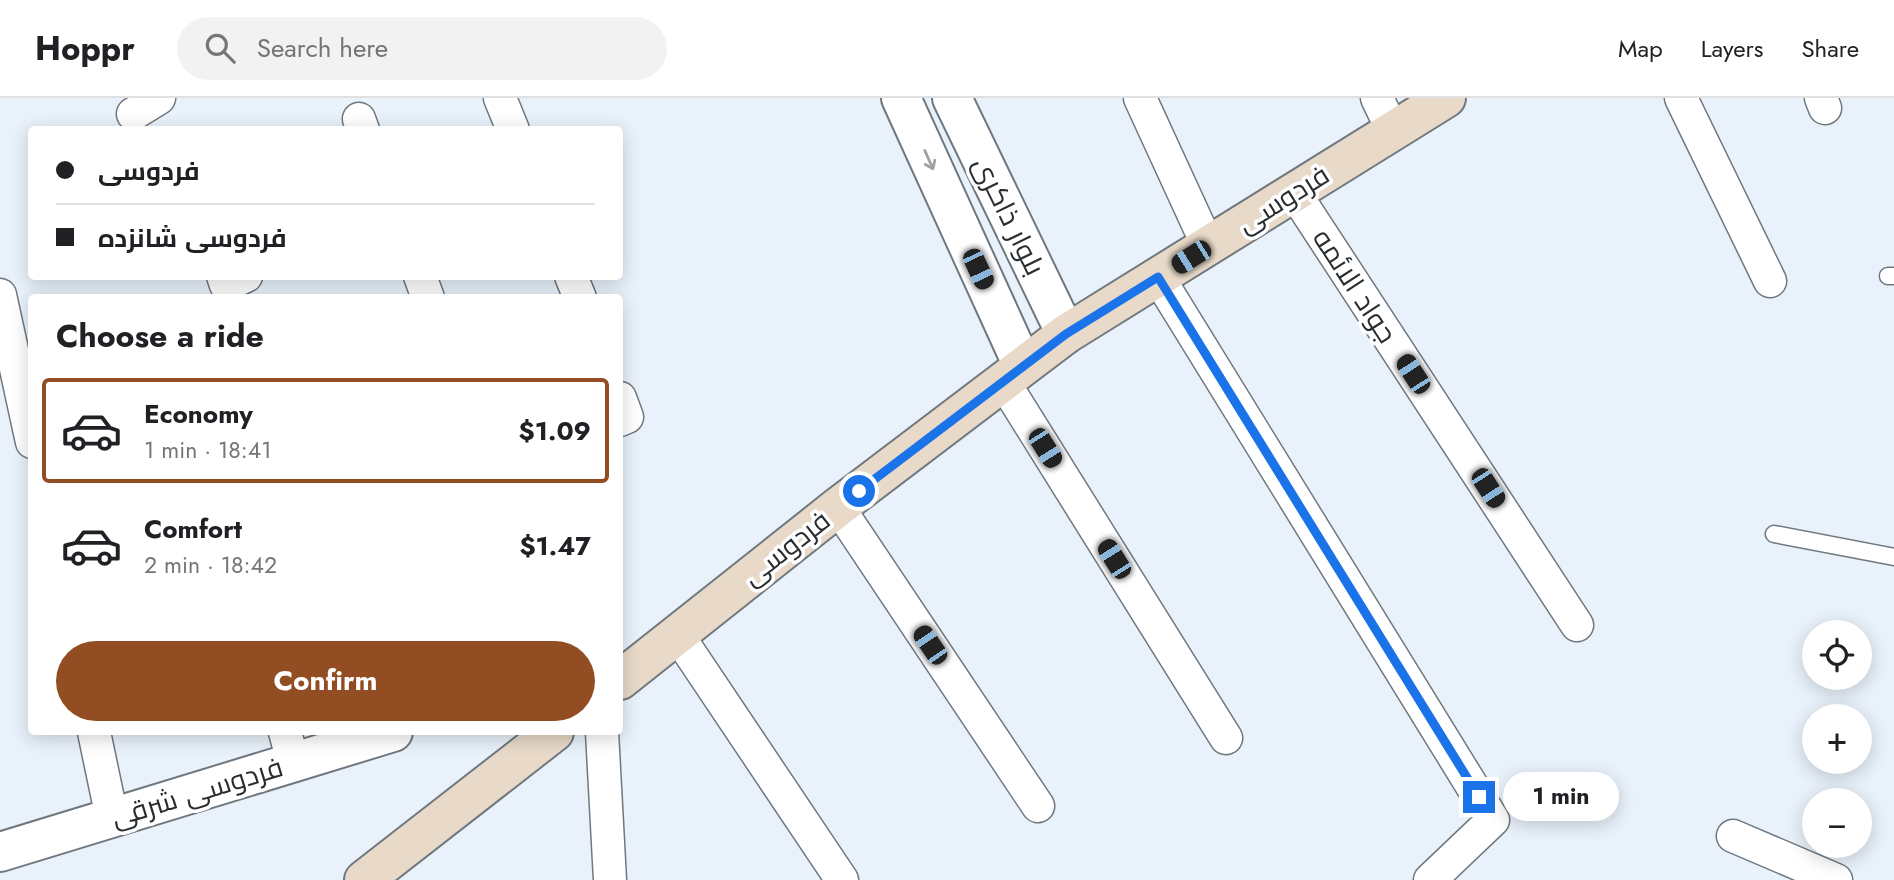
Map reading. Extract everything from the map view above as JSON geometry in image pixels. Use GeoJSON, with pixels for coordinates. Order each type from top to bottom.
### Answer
{"type":"FeatureCollection","features":[{"type":"Feature","properties":{"kind":"main road","name":"فردوسی"},"geometry":{"type":"LineString","coordinates":[[625,673],[1066,334],[1294,192],[1385,114],[1446,98]]}},
{"type":"Feature","properties":{"kind":"main road"},"geometry":{"type":"LineString","coordinates":[[364,880],[550,735]]}},
{"type":"Feature","properties":{"kind":"street"},"geometry":{"type":"LineString","coordinates":[[500,98],[511,126]]}},
{"type":"Feature","properties":{"kind":"street","name":"بلوار ذاکری"},"geometry":{"type":"LineString","coordinates":[[901,98],[1013,373]]}},
{"type":"Feature","properties":{"kind":"street","name":"بلوار ذاکری"},"geometry":{"type":"LineString","coordinates":[[952,98],[1066,334]]}},
{"type":"Feature","properties":{"kind":"street"},"geometry":{"type":"LineString","coordinates":[[1140,98],[1208,246]]}},
{"type":"Feature","properties":{"kind":"street"},"geometry":{"type":"LineString","coordinates":[[1681,98],[1770,281]]}},
{"type":"Feature","properties":{"kind":"street","name":"جواد الائمه"},"geometry":{"type":"LineString","coordinates":[[1294,192],[1577,625]]}},
{"type":"Feature","properties":{"kind":"street"},"geometry":{"type":"LineString","coordinates":[[1158,277],[1493,820],[1430,880]]}},
{"type":"Feature","properties":{"kind":"street"},"geometry":{"type":"LineString","coordinates":[[0,295],[28,424]]}},
{"type":"Feature","properties":{"kind":"street"},"geometry":{"type":"LineString","coordinates":[[1013,373],[1226,738]]}},
{"type":"Feature","properties":{"kind":"street"},"geometry":{"type":"LineString","coordinates":[[838,507],[1038,806]]}},
{"type":"Feature","properties":{"kind":"street"},"geometry":{"type":"LineString","coordinates":[[677,634],[842,880]]}},
{"type":"Feature","properties":{"kind":"street"},"geometry":{"type":"LineString","coordinates":[[95,735],[112,818]]}},
{"type":"Feature","properties":{"kind":"street","name":"فردوسی شرقی"},"geometry":{"type":"LineString","coordinates":[[0,852],[112,818],[289,747],[372,735]]}},
{"type":"Feature","properties":{"kind":"street"},"geometry":{"type":"LineString","coordinates":[[602,735],[610,880]]}},
{"type":"Feature","properties":{"kind":"street"},"geometry":{"type":"LineString","coordinates":[[1733,836],[1836,880]]}},
{"type":"Feature","properties":{"kind":"lane"},"geometry":{"type":"LineString","coordinates":[[1774,534],[1894,557]]}},
{"type":"Feature","properties":{"kind":"route"},"geometry":{"type":"LineString","coordinates":[[859,491],[1066,334],[1158,277],[1479,797]]}}]}
